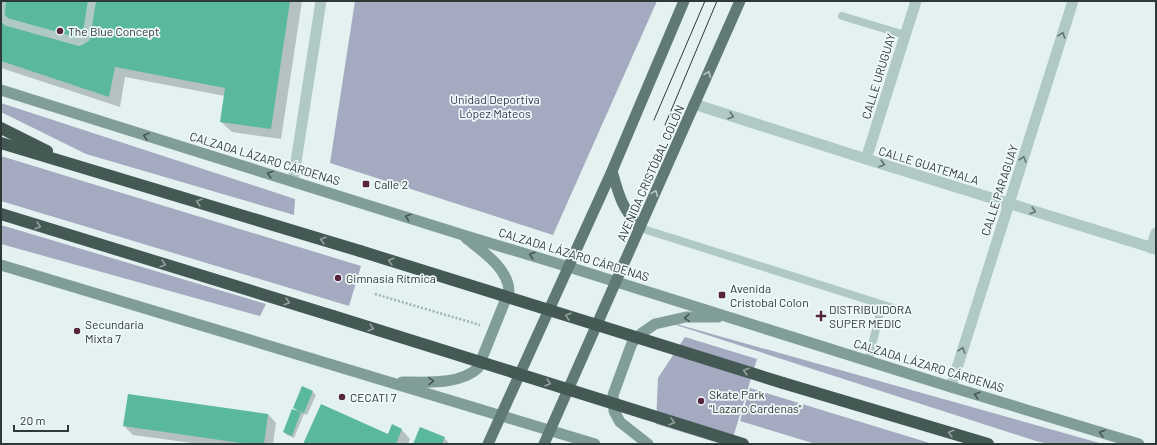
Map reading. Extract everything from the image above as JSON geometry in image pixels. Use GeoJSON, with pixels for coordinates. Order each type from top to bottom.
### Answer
{"type":"FeatureCollection","features":[{"type":"Feature","properties":{"kind":"highway"},"geometry":{"type":"LineString","coordinates":[[1,128],[81,167]]}},
{"type":"Feature","properties":{"kind":"highway"},"geometry":{"type":"LineString","coordinates":[[1,143],[360,251],[783,383],[988,444]]}},
{"type":"Feature","properties":{"kind":"highway"},"geometry":{"type":"LineString","coordinates":[[1,214],[743,444]]}},
{"type":"Feature","properties":{"kind":"main road"},"geometry":{"type":"LineString","coordinates":[[488,444],[612,171],[684,1]]}},
{"type":"Feature","properties":{"kind":"main road","name":"AVENIDA CRISTÓBAL COLÓN"},"geometry":{"type":"LineString","coordinates":[[544,444],[740,1]]}},
{"type":"Feature","properties":{"kind":"main road","name":"CALZADA LÁZARO CÁRDENAS"},"geometry":{"type":"LineString","coordinates":[[1,90],[463,235],[569,266],[951,387],[1139,444]]}},
{"type":"Feature","properties":{"kind":"main road"},"geometry":{"type":"LineString","coordinates":[[612,171],[621,202],[628,215],[640,228]]}},
{"type":"Feature","properties":{"kind":"main road"},"geometry":{"type":"LineString","coordinates":[[392,382],[452,380],[464,378],[472,374],[478,368],[509,291],[509,282],[503,272],[463,235]]}},
{"type":"Feature","properties":{"kind":"main road"},"geometry":{"type":"LineString","coordinates":[[1,265],[595,444]]}},
{"type":"Feature","properties":{"kind":"main road"},"geometry":{"type":"LineString","coordinates":[[648,444],[620,422],[614,410],[613,395],[632,343],[642,333],[656,324],[686,318],[726,316]]}},
{"type":"Feature","properties":{"kind":"street"},"geometry":{"type":"LineString","coordinates":[[293,181],[321,1]]}},
{"type":"Feature","properties":{"kind":"street","name":"CALLE URUGUAY"},"geometry":{"type":"LineString","coordinates":[[866,159],[916,1]]}},
{"type":"Feature","properties":{"kind":"street","name":"CALLE PARAGUAY"},"geometry":{"type":"LineString","coordinates":[[951,387],[1073,1]]}},
{"type":"Feature","properties":{"kind":"street","name":"CALLE GUATEMALA"},"geometry":{"type":"LineString","coordinates":[[694,104],[1154,249]]}},
{"type":"Feature","properties":{"kind":"street"},"geometry":{"type":"LineString","coordinates":[[1154,249],[1156,233]]}},
{"type":"Feature","properties":{"kind":"lane"},"geometry":{"type":"LineString","coordinates":[[1,13],[2,1]]}},
{"type":"Feature","properties":{"kind":"lane"},"geometry":{"type":"LineString","coordinates":[[1,17],[7,22],[79,42],[86,38],[92,1]]}},
{"type":"Feature","properties":{"kind":"lane"},"geometry":{"type":"LineString","coordinates":[[842,16],[905,35]]}},
{"type":"Feature","properties":{"kind":"lane"},"geometry":{"type":"LineString","coordinates":[[640,228],[903,311]]}},
{"type":"Feature","properties":{"kind":"lane"},"geometry":{"type":"LineString","coordinates":[[868,361],[882,305]]}},
{"type":"Feature","properties":{"kind":"path"},"geometry":{"type":"LineString","coordinates":[[376,294],[493,329]]}},
{"type":"Feature","properties":{"kind":"green space","name":"Unidad Deportiva López Mateos"},"geometry":{"type":"Polygon","coordinates":[[[355,1],[657,1],[553,235],[330,163],[355,1]]]}},
{"type":"Feature","properties":{"kind":"green space"},"geometry":{"type":"Polygon","coordinates":[[[1,103],[295,199],[294,215],[86,154],[1,112],[1,103]]]}},
{"type":"Feature","properties":{"kind":"green space"},"geometry":{"type":"Polygon","coordinates":[[[1,156],[361,266],[349,306],[1,201],[1,156]]]}},
{"type":"Feature","properties":{"kind":"green space"},"geometry":{"type":"Polygon","coordinates":[[[1,225],[266,304],[260,316],[1,244],[1,225]]]}},
{"type":"Feature","properties":{"kind":"green space"},"geometry":{"type":"Polygon","coordinates":[[[648,316],[1103,444],[1049,444],[1036,441],[648,316]]]}},
{"type":"Feature","properties":{"kind":"green space","name":"Skate Park \"Lazaro Cardenas\""},"geometry":{"type":"Polygon","coordinates":[[[685,337],[757,359],[731,444],[721,444],[656,424],[658,378],[685,337]]]}},
{"type":"Feature","properties":{"kind":"green space"},"geometry":{"type":"Polygon","coordinates":[[[750,388],[933,444],[816,444],[740,421],[750,388]]]}},
{"type":"Feature","properties":{"kind":"building"},"geometry":{"type":"Polygon","coordinates":[[[1,1],[290,1],[271,129],[220,122],[225,88],[115,67],[109,97],[1,61],[1,1]]]}},
{"type":"Feature","properties":{"kind":"building"},"geometry":{"type":"Polygon","coordinates":[[[302,386],[313,391],[304,413],[293,408],[302,386]]]}},
{"type":"Feature","properties":{"kind":"building"},"geometry":{"type":"Polygon","coordinates":[[[128,394],[268,414],[264,444],[248,444],[123,426],[128,394]]]}},
{"type":"Feature","properties":{"kind":"building"},"geometry":{"type":"Polygon","coordinates":[[[321,404],[388,434],[392,424],[402,429],[396,444],[303,444],[321,404]]]}},
{"type":"Feature","properties":{"kind":"building"},"geometry":{"type":"Polygon","coordinates":[[[292,409],[301,412],[292,436],[283,432],[292,409]]]}},
{"type":"Feature","properties":{"kind":"building"},"geometry":{"type":"Polygon","coordinates":[[[420,427],[445,437],[442,444],[413,444],[420,427]]]}},
{"type":"Feature","properties":{"kind":"tram line"},"geometry":{"type":"LineString","coordinates":[[654,120],[705,1]]}},
{"type":"Feature","properties":{"kind":"tram line"},"geometry":{"type":"LineString","coordinates":[[665,125],[717,1]]}},
{"type":"Feature","properties":{"kind":"place","name":"The Blue Concept"},"geometry":{"type":"Point","coordinates":[60,31]}},
{"type":"Feature","properties":{"kind":"place","name":"Calle 2"},"geometry":{"type":"Point","coordinates":[366,184]}},
{"type":"Feature","properties":{"kind":"place","name":"Gimnasia Rítmica"},"geometry":{"type":"Point","coordinates":[338,278]}},
{"type":"Feature","properties":{"kind":"place","name":"Avenida Cristobal Colon"},"geometry":{"type":"Point","coordinates":[722,295]}},
{"type":"Feature","properties":{"kind":"place","name":"DISTRIBUIDORA SUPER MEDIC"},"geometry":{"type":"Point","coordinates":[821,316]}},
{"type":"Feature","properties":{"kind":"place","name":"Secundaria Mixta 7"},"geometry":{"type":"Point","coordinates":[77,331]}},
{"type":"Feature","properties":{"kind":"place","name":"CECATI 7"},"geometry":{"type":"Point","coordinates":[342,397]}},
{"type":"Feature","properties":{"kind":"place","name":"Skate Park \"Lazaro Cardenas\""},"geometry":{"type":"Point","coordinates":[701,401]}}]}
